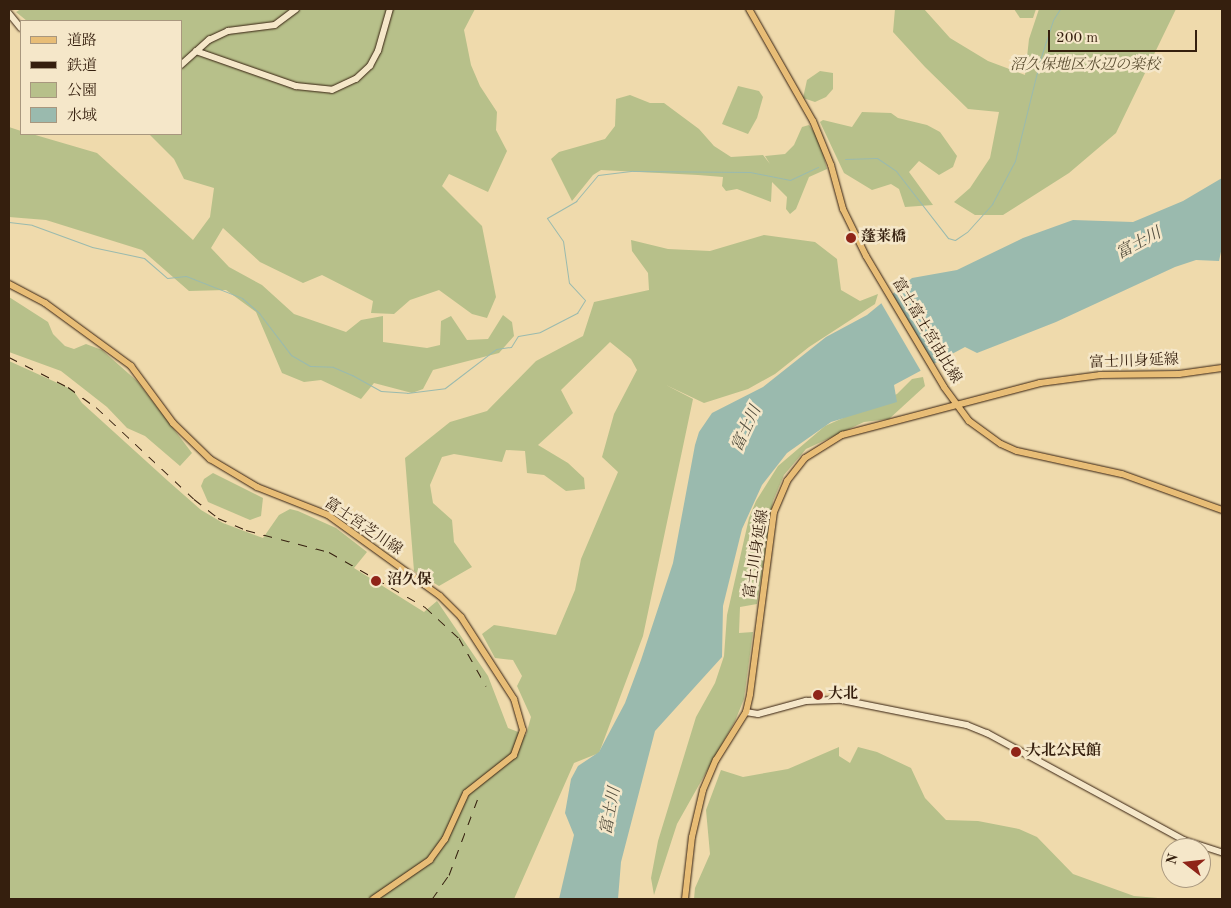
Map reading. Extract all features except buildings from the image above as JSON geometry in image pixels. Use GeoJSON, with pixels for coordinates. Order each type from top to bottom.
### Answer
{"type":"FeatureCollection","features":[{"type":"Feature","properties":{"kind":"main road","name":"富士富士宮由比線"},"geometry":{"type":"LineString","coordinates":[[749,9],[813,121],[831,164],[843,209],[874,269],[956,406],[984,432],[1017,450],[1122,474],[1222,510]]}},
{"type":"Feature","properties":{"kind":"main road","name":"富士宮芝川線"},"geometry":{"type":"LineString","coordinates":[[9,284],[45,303],[131,366],[173,423],[210,460],[257,487],[328,515],[440,596],[461,617],[514,699],[523,730],[514,755],[466,793],[445,839],[430,860],[373,899]]}},
{"type":"Feature","properties":{"kind":"main road","name":"富士川身延線"},"geometry":{"type":"LineString","coordinates":[[685,899],[692,837],[703,790],[716,760],[746,712],[753,677],[770,528],[787,481],[805,458],[842,435],[1068,378],[1178,374],[1222,368]]}},
{"type":"Feature","properties":{"kind":"street"},"geometry":{"type":"LineString","coordinates":[[182,64],[196,51],[228,31],[275,25],[296,9]]}},
{"type":"Feature","properties":{"kind":"street"},"geometry":{"type":"LineString","coordinates":[[196,51],[296,86],[332,90],[356,79],[370,66],[378,51],[390,9]]}},
{"type":"Feature","properties":{"kind":"street"},"geometry":{"type":"LineString","coordinates":[[9,14],[20,27]]}},
{"type":"Feature","properties":{"kind":"street"},"geometry":{"type":"LineString","coordinates":[[746,712],[758,714],[806,701],[834,700],[967,725],[987,733],[1184,840],[1222,852]]}},
{"type":"Feature","properties":{"kind":"green space"},"geometry":{"type":"Polygon","coordinates":[[[21,9],[475,9],[464,30],[471,65],[480,86],[497,112],[496,130],[507,151],[488,192],[449,174],[442,186],[482,226],[496,297],[487,318],[472,314],[439,290],[410,300],[394,314],[371,313],[373,301],[322,275],[303,283],[260,262],[223,228],[211,248],[229,267],[262,285],[294,314],[346,332],[361,320],[383,316],[383,342],[427,348],[440,345],[441,321],[451,316],[467,340],[488,339],[503,315],[512,322],[514,336],[499,353],[433,370],[423,389],[412,393],[374,383],[361,399],[321,380],[304,382],[282,373],[256,312],[226,290],[189,291],[142,250],[46,220],[9,217],[9,127],[20,131],[20,135],[35,135],[97,153],[193,240],[210,217],[214,188],[184,179],[174,159],[150,135],[182,135],[182,20],[26,20],[16,12],[21,9]]]}},
{"type":"Feature","properties":{"kind":"green space","name":"沼久保地区水辺の楽校"},"geometry":{"type":"Polygon","coordinates":[[[895,9],[924,9],[950,38],[988,61],[1025,75],[1029,39],[1039,9],[1176,9],[1116,133],[1069,173],[1003,215],[975,215],[954,202],[970,188],[990,158],[999,112],[968,109],[925,67],[893,32],[895,9]]]}},
{"type":"Feature","properties":{"kind":"green space"},"geometry":{"type":"Polygon","coordinates":[[[1014,9],[1036,9],[1033,18],[1020,18],[1014,9]]]}},
{"type":"Feature","properties":{"kind":"green space"},"geometry":{"type":"Polygon","coordinates":[[[820,71],[833,73],[833,89],[826,97],[815,102],[803,98],[807,80],[820,71]]]}},
{"type":"Feature","properties":{"kind":"green space"},"geometry":{"type":"Polygon","coordinates":[[[738,86],[759,91],[763,97],[757,118],[748,134],[722,124],[738,86]]]}},
{"type":"Feature","properties":{"kind":"green space"},"geometry":{"type":"Polygon","coordinates":[[[630,95],[650,103],[664,103],[699,129],[714,146],[731,157],[763,155],[770,164],[765,156],[785,154],[794,145],[802,127],[809,125],[819,139],[827,169],[809,177],[796,209],[790,214],[786,209],[787,197],[772,182],[771,202],[737,189],[726,191],[722,186],[723,177],[698,175],[601,170],[593,175],[572,201],[551,159],[559,152],[605,139],[615,126],[616,99],[630,95]]]}},
{"type":"Feature","properties":{"kind":"green space"},"geometry":{"type":"Polygon","coordinates":[[[862,112],[891,113],[898,118],[927,125],[940,132],[957,156],[953,167],[939,175],[919,161],[909,172],[933,205],[905,207],[899,189],[891,184],[872,190],[844,173],[820,122],[823,120],[852,127],[862,112]]]}},
{"type":"Feature","properties":{"kind":"green space"},"geometry":{"type":"Polygon","coordinates":[[[764,235],[815,242],[837,259],[841,290],[860,301],[878,294],[875,304],[809,347],[775,374],[748,389],[704,403],[666,385],[693,399],[643,636],[599,753],[574,763],[514,899],[9,899],[9,361],[73,390],[82,403],[168,481],[201,510],[223,523],[263,538],[279,515],[290,509],[298,511],[336,528],[367,552],[354,568],[424,612],[437,601],[488,676],[508,728],[526,735],[531,717],[517,686],[522,676],[513,660],[495,658],[482,634],[494,625],[556,635],[575,590],[581,559],[618,472],[602,457],[614,414],[637,370],[631,359],[610,342],[561,390],[573,413],[538,445],[568,463],[584,478],[585,489],[566,491],[544,475],[527,473],[525,451],[506,450],[502,462],[454,454],[442,457],[430,485],[433,503],[452,520],[454,542],[472,567],[439,586],[414,571],[405,458],[450,422],[487,411],[536,361],[583,336],[594,302],[649,290],[648,273],[632,251],[631,240],[668,249],[710,251],[764,235]]]}},
{"type":"Feature","properties":{"kind":"green space"},"geometry":{"type":"Polygon","coordinates":[[[9,297],[48,322],[53,334],[65,346],[74,349],[86,344],[102,350],[137,381],[192,453],[180,466],[145,436],[127,428],[107,407],[61,371],[9,352],[9,297]]]}},
{"type":"Feature","properties":{"kind":"green space"},"geometry":{"type":"Polygon","coordinates":[[[923,377],[925,386],[889,419],[864,422],[806,449],[784,475],[773,501],[757,604],[740,607],[739,633],[753,632],[744,699],[735,721],[677,824],[654,895],[651,878],[658,841],[696,717],[715,683],[724,656],[727,615],[749,518],[756,501],[778,466],[825,426],[897,394],[912,379],[923,377]]]}},
{"type":"Feature","properties":{"kind":"green space"},"geometry":{"type":"Polygon","coordinates":[[[213,473],[263,498],[261,516],[250,520],[208,502],[201,486],[204,479],[213,473]]]}},
{"type":"Feature","properties":{"kind":"green space"},"geometry":{"type":"Polygon","coordinates":[[[839,747],[839,756],[850,763],[858,747],[877,752],[911,768],[925,798],[946,820],[978,821],[1019,829],[1037,837],[1073,874],[1134,896],[1170,899],[694,899],[695,888],[710,854],[706,810],[721,770],[743,777],[788,769],[839,747]]]}},
{"type":"Feature","properties":{"kind":"water","name":"富士川"},"geometry":{"type":"Polygon","coordinates":[[[1222,178],[1222,247],[1219,261],[1196,260],[1175,267],[1056,322],[977,353],[965,347],[894,385],[897,402],[831,422],[787,453],[762,485],[742,529],[723,606],[722,657],[655,731],[621,862],[618,899],[559,899],[574,835],[565,813],[571,779],[578,766],[599,752],[625,703],[673,563],[695,445],[699,432],[712,413],[763,387],[826,337],[867,315],[912,278],[957,270],[1023,238],[1073,220],[1133,222],[1183,201],[1222,178]]]}},
{"type":"Feature","properties":{"kind":"pier"},"geometry":{"type":"Polygon","coordinates":[[[888,294],[932,367],[922,373],[880,301],[888,294]]]}},
{"type":"Feature","properties":{"kind":"waterway"},"geometry":{"type":"LineString","coordinates":[[845,159],[877,158],[896,171],[948,238],[955,240],[967,232],[992,204],[1015,161],[1040,60],[1053,20],[1060,9]]}},
{"type":"Feature","properties":{"kind":"waterway"},"geometry":{"type":"LineString","coordinates":[[9,222],[32,225],[92,247],[144,258],[167,278],[186,276],[242,298],[259,313],[291,355],[310,366],[333,367],[381,391],[407,393],[445,388],[496,349],[511,347],[518,336],[540,332],[577,313],[585,300],[569,283],[563,241],[547,218],[576,201],[598,175],[633,171],[750,172],[790,180],[818,167]]}},
{"type":"Feature","properties":{"kind":"railway"},"geometry":{"type":"LineString","coordinates":[[9,357],[68,387],[96,407],[194,499],[218,518],[246,530],[329,552],[425,607],[459,638],[486,686]]}},
{"type":"Feature","properties":{"kind":"railway"},"geometry":{"type":"LineString","coordinates":[[432,899],[449,875],[478,798]]}},
{"type":"Feature","properties":{"kind":"place","name":"蓬莱橋"},"geometry":{"type":"Point","coordinates":[851,238]}},
{"type":"Feature","properties":{"kind":"place","name":"沼久保"},"geometry":{"type":"Point","coordinates":[376,581]}},
{"type":"Feature","properties":{"kind":"place","name":"大北"},"geometry":{"type":"Point","coordinates":[818,695]}},
{"type":"Feature","properties":{"kind":"place","name":"大北公民館"},"geometry":{"type":"Point","coordinates":[1016,752]}}]}
